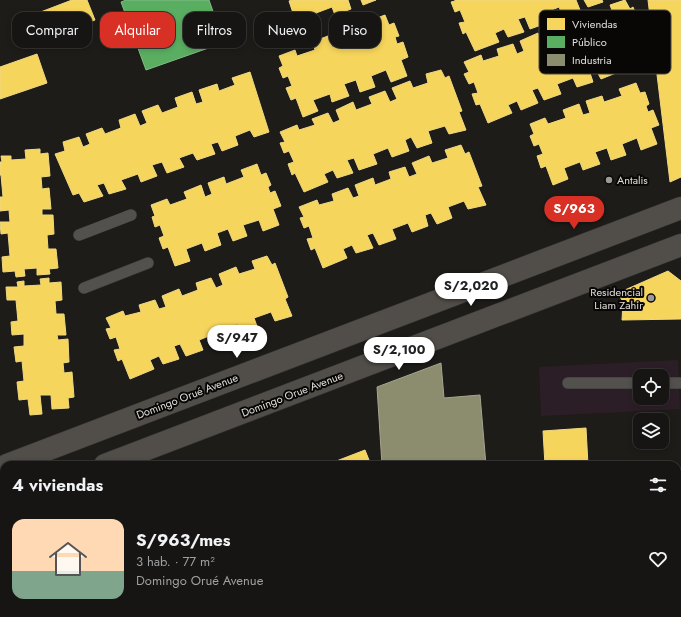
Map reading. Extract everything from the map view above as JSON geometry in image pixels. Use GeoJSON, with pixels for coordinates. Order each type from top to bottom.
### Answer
{"type":"FeatureCollection","features":[{"type":"Feature","properties":{"kind":"main road","name":"Domingo Orué Avenue"},"geometry":{"type":"LineString","coordinates":[[17,461],[681,208]]}},
{"type":"Feature","properties":{"kind":"main road","name":"Domingo Orue Avenue"},"geometry":{"type":"LineString","coordinates":[[115,461],[681,246]]}},
{"type":"Feature","properties":{"kind":"main road"},"geometry":{"type":"LineString","coordinates":[[480,284],[493,317]]}},
{"type":"Feature","properties":{"kind":"lane"},"geometry":{"type":"LineString","coordinates":[[79,235],[131,215]]}},
{"type":"Feature","properties":{"kind":"lane"},"geometry":{"type":"LineString","coordinates":[[84,288],[148,263]]}},
{"type":"Feature","properties":{"kind":"lane"},"geometry":{"type":"LineString","coordinates":[[568,383],[633,383]]}},
{"type":"Feature","properties":{"kind":"lane"},"geometry":{"type":"LineString","coordinates":[[669,383],[681,383]]}},
{"type":"Feature","properties":{"kind":"shaded area"},"geometry":{"type":"Polygon","coordinates":[[[678,360],[680,409],[541,416],[539,367],[678,360]]]}},
{"type":"Feature","properties":{"kind":"building: Viviendas"},"geometry":{"type":"Polygon","coordinates":[[[72,0],[87,0],[92,12],[41,12],[72,0]]]}},
{"type":"Feature","properties":{"kind":"building: Viviendas"},"geometry":{"type":"Polygon","coordinates":[[[348,0],[351,9],[343,12],[334,12],[332,7],[319,12],[293,12],[289,1],[348,0]]]}},
{"type":"Feature","properties":{"kind":"building: Viviendas"},"geometry":{"type":"Polygon","coordinates":[[[361,0],[376,0],[363,5],[361,0]]]}},
{"type":"Feature","properties":{"kind":"building: Viviendas"},"geometry":{"type":"Polygon","coordinates":[[[576,0],[580,10],[560,10],[559,7],[552,10],[539,10],[539,26],[530,29],[525,17],[518,19],[524,32],[508,37],[504,29],[495,33],[499,42],[475,51],[466,32],[463,34],[459,23],[465,22],[460,10],[455,12],[451,2],[576,0]]]}},
{"type":"Feature","properties":{"kind":"building: Viviendas"},"geometry":{"type":"Polygon","coordinates":[[[584,0],[602,0],[603,2],[588,7],[584,0]]]}},
{"type":"Feature","properties":{"kind":"building: Viviendas"},"geometry":{"type":"Polygon","coordinates":[[[625,0],[630,9],[633,7],[634,10],[612,10],[610,5],[625,0]]]}},
{"type":"Feature","properties":{"kind":"building: Viviendas"},"geometry":{"type":"Polygon","coordinates":[[[648,0],[681,0],[681,177],[670,182],[657,74],[671,74],[671,10],[649,10],[648,0]]]}},
{"type":"Feature","properties":{"kind":"building: Viviendas"},"geometry":{"type":"Polygon","coordinates":[[[92,12],[95,20],[92,21],[92,12]]]}},
{"type":"Feature","properties":{"kind":"building: Viviendas"},"geometry":{"type":"Polygon","coordinates":[[[385,15],[389,25],[394,23],[399,36],[395,37],[397,44],[403,42],[408,57],[401,60],[407,76],[391,82],[386,70],[371,76],[375,87],[360,92],[356,80],[344,84],[349,96],[332,102],[330,94],[313,100],[318,111],[303,117],[296,98],[291,100],[286,88],[292,86],[288,76],[283,78],[279,68],[283,66],[279,56],[295,50],[297,56],[315,50],[314,48],[321,48],[321,39],[328,36],[329,48],[381,48],[381,16],[385,15]]]}},
{"type":"Feature","properties":{"kind":"building: Viviendas"},"geometry":{"type":"Polygon","coordinates":[[[538,33],[539,74],[590,74],[593,82],[577,87],[573,78],[557,84],[561,94],[544,100],[538,88],[532,90],[538,103],[521,110],[517,101],[508,105],[512,113],[488,123],[480,104],[476,105],[472,94],[478,93],[474,82],[469,84],[464,74],[469,72],[464,62],[481,55],[483,61],[499,56],[497,49],[513,44],[517,54],[524,51],[520,41],[538,33]]]}},
{"type":"Feature","properties":{"kind":"building: Viviendas"},"geometry":{"type":"Polygon","coordinates":[[[37,54],[47,83],[0,99],[0,67],[37,54]]]}},
{"type":"Feature","properties":{"kind":"building: Viviendas"},"geometry":{"type":"Polygon","coordinates":[[[441,70],[445,78],[449,76],[462,111],[459,112],[466,130],[449,134],[445,126],[428,131],[432,143],[417,148],[411,137],[405,140],[409,151],[392,157],[388,148],[373,154],[377,164],[359,170],[354,158],[347,160],[353,173],[337,178],[333,170],[324,174],[328,182],[304,192],[295,173],[292,175],[288,164],[294,162],[289,151],[284,153],[280,143],[285,142],[280,132],[297,125],[299,130],[315,125],[312,119],[328,113],[333,123],[340,120],[336,110],[353,102],[356,110],[372,104],[369,97],[385,91],[390,102],[397,99],[392,88],[410,81],[413,88],[428,83],[426,74],[441,70]]]}},
{"type":"Feature","properties":{"kind":"building: Viviendas"},"geometry":{"type":"Polygon","coordinates":[[[250,72],[269,132],[254,137],[250,130],[235,136],[238,145],[222,151],[218,142],[211,144],[215,154],[197,160],[193,153],[179,158],[184,167],[167,173],[162,162],[152,165],[157,176],[141,182],[138,174],[121,180],[126,189],[109,194],[104,183],[97,185],[103,196],[84,202],[79,193],[73,195],[55,154],[65,151],[63,142],[79,137],[83,147],[90,144],[86,134],[102,128],[105,134],[121,128],[119,120],[135,114],[140,126],[147,123],[142,111],[158,105],[162,113],[178,107],[175,98],[192,92],[196,104],[203,102],[199,90],[217,84],[219,91],[235,85],[232,78],[250,72]]]}},
{"type":"Feature","properties":{"kind":"building: Viviendas"},"geometry":{"type":"Polygon","coordinates":[[[598,74],[614,74],[601,79],[598,74]]]}},
{"type":"Feature","properties":{"kind":"building: Viviendas"},"geometry":{"type":"Polygon","coordinates":[[[636,83],[640,93],[645,92],[649,104],[646,106],[648,112],[653,110],[659,125],[651,128],[657,144],[641,150],[637,138],[622,144],[626,155],[611,160],[607,148],[595,152],[600,164],[583,170],[580,162],[564,168],[568,179],[553,185],[546,166],[541,168],[537,156],[543,154],[539,144],[534,146],[530,136],[534,134],[530,124],[545,118],[548,124],[566,118],[563,110],[579,104],[583,115],[590,113],[586,101],[602,96],[604,102],[622,96],[619,89],[636,83]]]}},
{"type":"Feature","properties":{"kind":"building: Viviendas"},"geometry":{"type":"Polygon","coordinates":[[[461,145],[465,154],[469,152],[482,186],[478,187],[486,205],[468,209],[464,201],[448,207],[452,218],[437,224],[431,213],[425,215],[428,226],[412,232],[408,223],[392,229],[396,239],[379,245],[373,233],[367,235],[373,248],[356,253],[352,245],[343,249],[347,258],[323,268],[315,248],[311,250],[307,239],[313,238],[309,226],[304,228],[300,218],[304,217],[299,207],[317,200],[319,205],[334,201],[332,194],[348,188],[353,198],[359,196],[355,185],[373,178],[375,185],[391,179],[389,172],[405,167],[409,177],[417,174],[412,163],[429,156],[432,163],[448,158],[445,150],[461,145]]]}},
{"type":"Feature","properties":{"kind":"building: Viviendas"},"geometry":{"type":"Polygon","coordinates":[[[40,149],[40,154],[48,153],[50,176],[41,177],[42,189],[49,188],[51,209],[42,209],[42,215],[53,215],[54,234],[47,235],[48,249],[56,249],[58,268],[49,269],[50,274],[37,275],[37,268],[24,269],[25,276],[16,277],[15,271],[3,272],[2,257],[10,256],[8,233],[1,234],[0,222],[10,222],[9,210],[0,211],[0,197],[3,197],[0,175],[0,162],[2,162],[1,156],[11,156],[11,160],[26,159],[25,150],[40,149]]]}},
{"type":"Feature","properties":{"kind":"building: Viviendas"},"geometry":{"type":"Polygon","coordinates":[[[257,164],[261,175],[266,173],[271,185],[268,187],[270,193],[275,191],[281,206],[273,209],[279,225],[263,231],[259,220],[243,225],[247,236],[233,241],[228,229],[217,233],[221,245],[205,251],[202,243],[186,249],[190,261],[175,266],[168,247],[163,249],[159,238],[164,236],[160,225],[155,227],[152,217],[155,216],[151,205],[167,199],[170,205],[187,199],[184,192],[201,185],[205,197],[212,194],[208,183],[224,177],[226,184],[244,177],[241,170],[257,164]]]}},
{"type":"Feature","properties":{"kind":"building: Viviendas"},"geometry":{"type":"Polygon","coordinates":[[[267,256],[272,265],[275,263],[288,297],[285,299],[292,316],[275,321],[271,312],[254,318],[258,329],[243,335],[237,324],[231,326],[235,337],[219,343],[214,334],[199,340],[203,350],[186,356],[180,344],[174,346],[179,359],[163,364],[159,356],[150,360],[154,369],[130,379],[122,359],[118,361],[114,350],[120,349],[116,337],[110,339],[106,329],[111,328],[106,318],[123,311],[125,316],[141,312],[139,305],[155,300],[159,309],[166,307],[162,296],[179,289],[182,296],[198,290],[196,283],[211,278],[216,288],[223,285],[219,274],[236,267],[239,274],[255,269],[252,261],[267,256]]]}},
{"type":"Feature","properties":{"kind":"building: Viviendas","name":"Residencial Liam Zahir"},"geometry":{"type":"Polygon","coordinates":[[[668,271],[681,281],[681,319],[622,320],[623,302],[618,293],[668,271]]]}},
{"type":"Feature","properties":{"kind":"building: Viviendas"},"geometry":{"type":"Polygon","coordinates":[[[49,278],[49,283],[61,282],[62,300],[55,301],[56,314],[64,314],[66,335],[57,335],[58,340],[68,339],[69,362],[63,363],[64,373],[72,372],[74,397],[68,398],[69,408],[52,409],[51,395],[40,395],[42,414],[30,415],[28,399],[19,400],[17,382],[24,381],[22,361],[16,362],[14,347],[24,346],[24,334],[12,335],[11,322],[18,321],[16,300],[7,300],[6,287],[18,287],[17,282],[24,281],[24,286],[41,285],[40,279],[49,278]]]}},
{"type":"Feature","properties":{"kind":"building: Viviendas"},"geometry":{"type":"Polygon","coordinates":[[[586,428],[588,461],[545,461],[543,431],[586,428]]]}},
{"type":"Feature","properties":{"kind":"building: Viviendas"},"geometry":{"type":"Polygon","coordinates":[[[365,450],[369,461],[336,461],[365,450]]]}},
{"type":"Feature","properties":{"kind":"building: Público"},"geometry":{"type":"Polygon","coordinates":[[[126,0],[209,0],[213,12],[183,12],[183,48],[208,48],[146,70],[138,48],[175,48],[175,12],[125,12],[121,2],[126,0]]]}},
{"type":"Feature","properties":{"kind":"building: Industria"},"geometry":{"type":"Polygon","coordinates":[[[441,363],[444,398],[480,395],[486,461],[382,461],[377,387],[441,363]]]}},
{"type":"Feature","properties":{"kind":"place","name":"Antalis"},"geometry":{"type":"Point","coordinates":[609,180]}},
{"type":"Feature","properties":{"kind":"place","name":"Residencial Liam Zahir"},"geometry":{"type":"Point","coordinates":[651,298]}}]}
